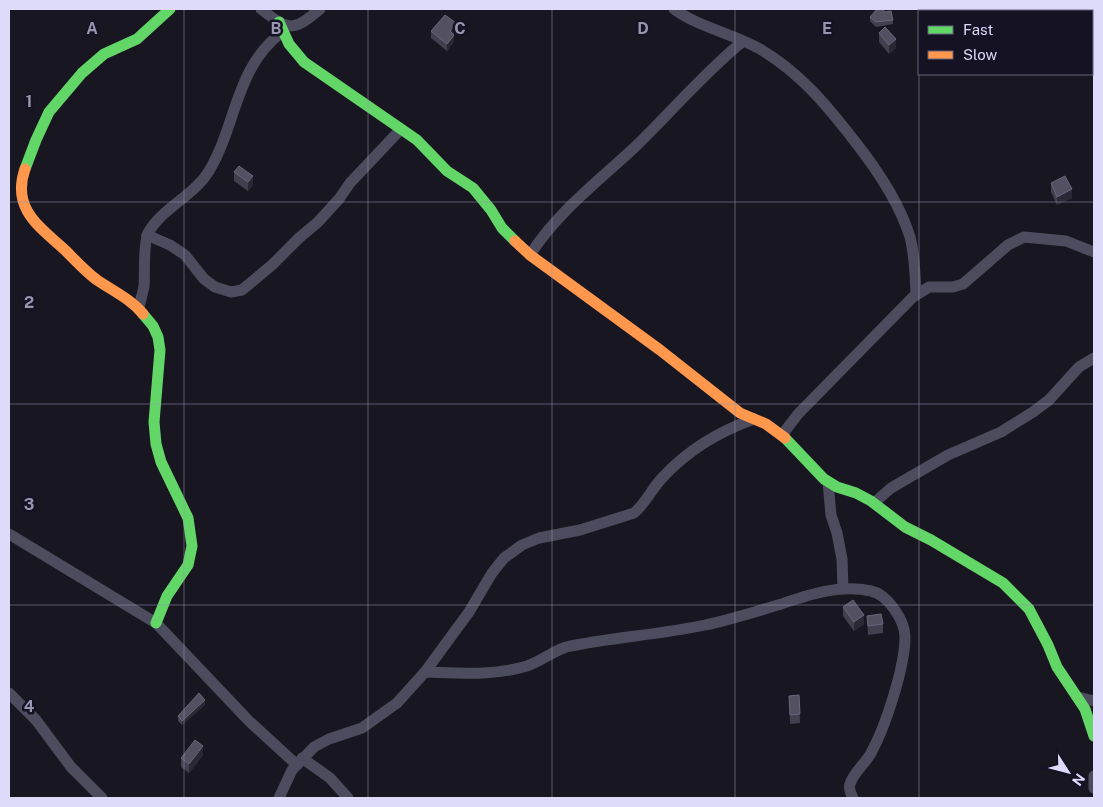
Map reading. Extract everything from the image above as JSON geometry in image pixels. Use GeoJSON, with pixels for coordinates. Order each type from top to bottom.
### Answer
{"type":"FeatureCollection","features":[{"type":"Feature","properties":{"kind":"street"},"geometry":{"type":"LineString","coordinates":[[156,623],[167,596],[188,565],[192,546],[188,518],[161,462],[156,444],[154,422],[160,350],[158,336],[153,326],[138,308],[118,292],[96,280],[34,222],[26,210],[21,195],[23,176],[36,140],[49,112],[57,102],[82,73],[104,54],[137,39],[170,9]]}},
{"type":"Feature","properties":{"kind":"street"},"geometry":{"type":"LineString","coordinates":[[261,9],[280,27],[293,50],[304,62],[417,140],[447,171],[473,188],[491,210],[502,228],[530,255],[660,350],[740,413],[766,424],[782,435],[828,482],[836,487],[856,493],[874,503],[905,527],[932,540],[1003,582],[1029,609],[1057,667],[1078,697],[1088,717],[1094,736]]}},
{"type":"Feature","properties":{"kind":"street"},"geometry":{"type":"LineString","coordinates":[[138,308],[144,287],[147,235],[170,207],[201,184],[221,146],[242,85],[268,42],[280,27],[294,27],[304,22],[320,9]]}},
{"type":"Feature","properties":{"kind":"street"},"geometry":{"type":"LineString","coordinates":[[674,9],[702,26],[759,49],[809,87],[828,106],[866,156],[900,210],[910,238],[915,269],[916,294]]}},
{"type":"Feature","properties":{"kind":"street"},"geometry":{"type":"LineString","coordinates":[[530,255],[572,206],[652,130],[706,73],[742,42]]}},
{"type":"Feature","properties":{"kind":"street"},"geometry":{"type":"LineString","coordinates":[[147,235],[170,245],[185,255],[204,279],[215,287],[231,292],[242,290],[318,222],[339,199],[350,183],[402,129]]}},
{"type":"Feature","properties":{"kind":"street"},"geometry":{"type":"LineString","coordinates":[[782,435],[798,414],[916,294],[929,287],[953,287],[963,284],[1008,245],[1024,237],[1066,241],[1094,252]]}},
{"type":"Feature","properties":{"kind":"street"},"geometry":{"type":"LineString","coordinates":[[874,503],[891,488],[948,455],[1001,432],[1033,412],[1049,400],[1079,367],[1094,358]]}},
{"type":"Feature","properties":{"kind":"street"},"geometry":{"type":"LineString","coordinates":[[279,798],[292,770],[314,747],[328,739],[362,728],[397,703],[425,672],[469,612],[492,573],[504,558],[522,545],[539,538],[580,530],[634,513],[661,478],[694,449],[738,425],[754,419]]}},
{"type":"Feature","properties":{"kind":"street"},"geometry":{"type":"LineString","coordinates":[[828,482],[830,515],[837,534],[842,559],[843,588]]}},
{"type":"Feature","properties":{"kind":"street"},"geometry":{"type":"LineString","coordinates":[[9,534],[156,623],[249,721],[299,761],[330,778],[348,798]]}},
{"type":"Feature","properties":{"kind":"street"},"geometry":{"type":"LineString","coordinates":[[425,672],[486,674],[514,669],[529,665],[566,647],[705,625],[816,592],[843,588],[873,591],[886,598],[896,611],[905,634],[903,657],[889,709],[871,754],[850,784],[853,798]]}},
{"type":"Feature","properties":{"kind":"street"},"geometry":{"type":"LineString","coordinates":[[9,693],[36,720],[71,767],[102,798]]}},
{"type":"Feature","properties":{"kind":"street"},"geometry":{"type":"LineString","coordinates":[[1078,697],[1094,701]]}},
{"type":"Feature","properties":{"kind":"street"},"geometry":{"type":"LineString","coordinates":[[1094,776],[1094,788]]}},
{"type":"Feature","properties":{"kind":"building"},"geometry":{"type":"Polygon","coordinates":[[[877,9],[882,9],[885,12],[891,11],[893,20],[876,22],[870,17],[877,9]]]}},
{"type":"Feature","properties":{"kind":"building"},"geometry":{"type":"Polygon","coordinates":[[[445,15],[456,23],[450,31],[454,35],[447,44],[431,31],[445,15]]]}},
{"type":"Feature","properties":{"kind":"building"},"geometry":{"type":"Polygon","coordinates":[[[885,27],[896,39],[889,45],[879,33],[885,27]]]}},
{"type":"Feature","properties":{"kind":"building"},"geometry":{"type":"Polygon","coordinates":[[[239,166],[253,176],[248,182],[234,172],[239,166]]]}},
{"type":"Feature","properties":{"kind":"building"},"geometry":{"type":"Polygon","coordinates":[[[1065,176],[1072,189],[1057,197],[1051,183],[1065,176]]]}},
{"type":"Feature","properties":{"kind":"building"},"geometry":{"type":"Polygon","coordinates":[[[853,600],[864,615],[854,622],[843,607],[853,600]]]}},
{"type":"Feature","properties":{"kind":"building"},"geometry":{"type":"Polygon","coordinates":[[[881,614],[883,624],[868,626],[867,616],[881,614]]]}},
{"type":"Feature","properties":{"kind":"building"},"geometry":{"type":"Polygon","coordinates":[[[199,693],[205,700],[182,721],[178,716],[199,693]]]}},
{"type":"Feature","properties":{"kind":"building"},"geometry":{"type":"Polygon","coordinates":[[[799,695],[800,714],[790,715],[789,696],[799,695]]]}},
{"type":"Feature","properties":{"kind":"building"},"geometry":{"type":"Polygon","coordinates":[[[195,740],[203,746],[189,764],[181,758],[195,740]]]}},
{"type":"Feature","properties":{"kind":"traffic: fast"},"geometry":{"type":"LineString","coordinates":[[25,169],[49,112],[82,73],[104,54],[137,39],[170,9]]}},
{"type":"Feature","properties":{"kind":"traffic: fast"},"geometry":{"type":"LineString","coordinates":[[279,22],[289,44],[304,62],[417,140],[447,171],[473,188],[491,210],[502,228],[515,241]]}},
{"type":"Feature","properties":{"kind":"traffic: fast"},"geometry":{"type":"LineString","coordinates":[[143,314],[153,326],[158,337],[160,350],[154,422],[156,444],[161,462],[188,518],[192,546],[188,565],[167,596],[156,623]]}},
{"type":"Feature","properties":{"kind":"traffic: fast"},"geometry":{"type":"LineString","coordinates":[[785,438],[824,479],[837,487],[856,493],[871,501],[905,527],[931,540],[1003,583],[1029,609],[1057,667],[1085,709],[1094,736]]}},
{"type":"Feature","properties":{"kind":"traffic: slow"},"geometry":{"type":"LineString","coordinates":[[25,169],[22,195],[30,216],[89,274],[127,300],[143,314]]}},
{"type":"Feature","properties":{"kind":"traffic: slow"},"geometry":{"type":"LineString","coordinates":[[515,241],[530,255],[660,350],[740,413],[766,424],[785,438]]}}]}
